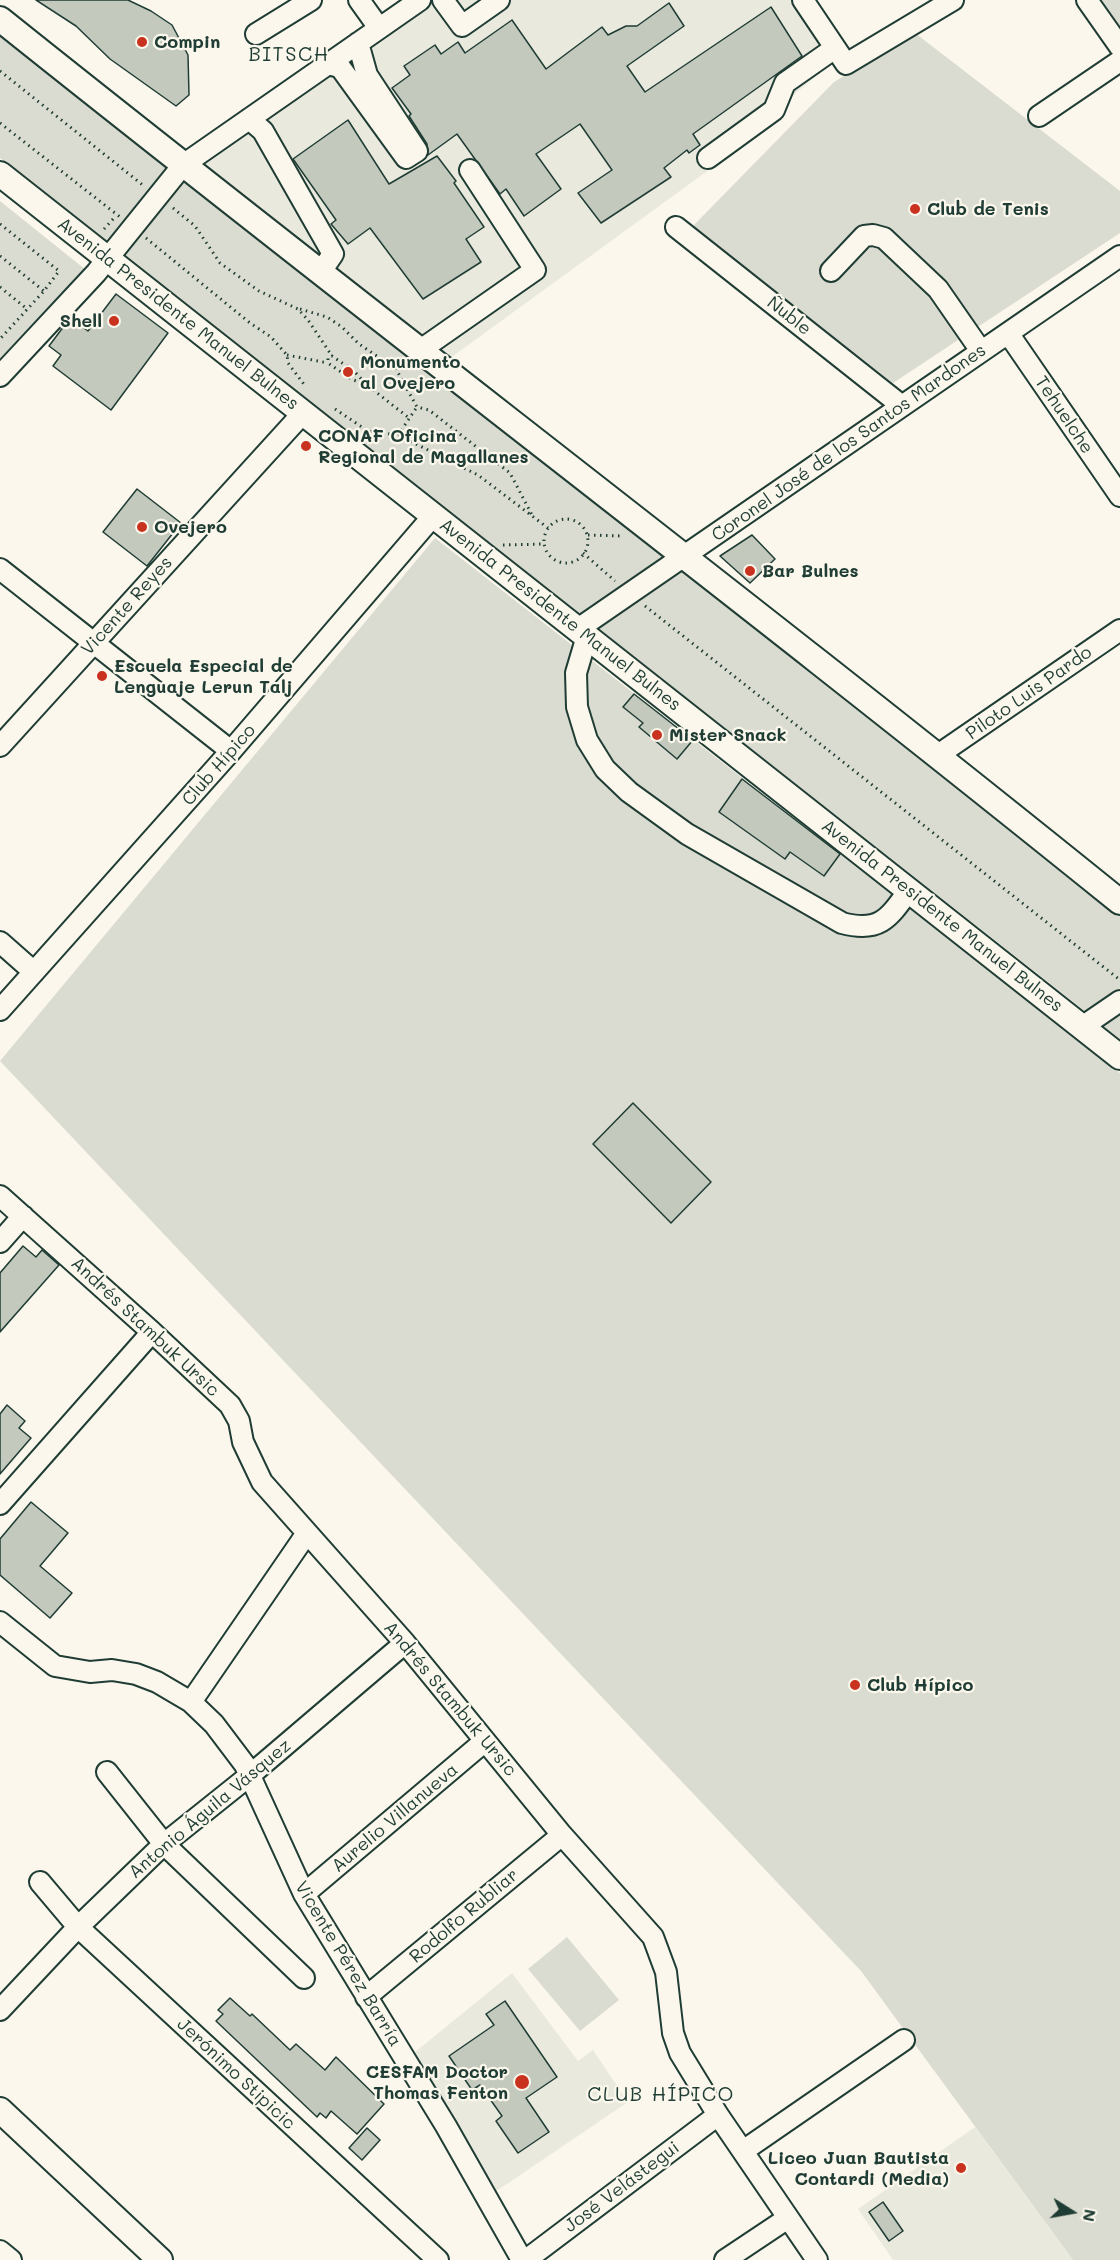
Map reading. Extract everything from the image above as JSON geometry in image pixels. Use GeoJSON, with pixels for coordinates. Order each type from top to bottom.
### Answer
{"type":"FeatureCollection","features":[{"type":"Feature","properties":{"kind":"main road"},"geometry":{"type":"LineString","coordinates":[[0,19],[419,351],[939,755],[1120,902]]}},
{"type":"Feature","properties":{"kind":"main road","name":"Avenida Presidente Manuel Bulnes"},"geometry":{"type":"LineString","coordinates":[[0,174],[108,259],[308,403],[433,516],[1120,1057]]}},
{"type":"Feature","properties":{"kind":"main road"},"geometry":{"type":"LineString","coordinates":[[0,2110],[160,2260]]}},
{"type":"Feature","properties":{"kind":"street"},"geometry":{"type":"LineString","coordinates":[[256,34],[311,0]]}},
{"type":"Feature","properties":{"kind":"street"},"geometry":{"type":"LineString","coordinates":[[359,0],[379,28]]}},
{"type":"Feature","properties":{"kind":"street"},"geometry":{"type":"LineString","coordinates":[[0,376],[108,259],[183,165],[420,0]]}},
{"type":"Feature","properties":{"kind":"street"},"geometry":{"type":"LineString","coordinates":[[443,0],[462,26],[499,0]]}},
{"type":"Feature","properties":{"kind":"street"},"geometry":{"type":"LineString","coordinates":[[803,0],[841,56]]}},
{"type":"Feature","properties":{"kind":"street"},"geometry":{"type":"LineString","coordinates":[[708,158],[774,110],[784,83],[953,0]]}},
{"type":"Feature","properties":{"kind":"street"},"geometry":{"type":"LineString","coordinates":[[1087,0],[1120,47]]}},
{"type":"Feature","properties":{"kind":"street"},"geometry":{"type":"LineString","coordinates":[[328,64],[340,67],[406,158],[417,151],[366,75],[358,43]]}},
{"type":"Feature","properties":{"kind":"street"},"geometry":{"type":"LineString","coordinates":[[1038,116],[1120,61]]}},
{"type":"Feature","properties":{"kind":"street"},"geometry":{"type":"LineString","coordinates":[[249,119],[263,131],[333,254],[320,273]]}},
{"type":"Feature","properties":{"kind":"street"},"geometry":{"type":"LineString","coordinates":[[419,351],[535,270],[470,170]]}},
{"type":"Feature","properties":{"kind":"street","name":"Ñuble"},"geometry":{"type":"LineString","coordinates":[[676,227],[902,406]]}},
{"type":"Feature","properties":{"kind":"street"},"geometry":{"type":"LineString","coordinates":[[831,271],[864,236],[873,235],[884,238],[938,290],[981,351]]}},
{"type":"Feature","properties":{"kind":"street","name":"Coronel José de los Santos Mardones"},"geometry":{"type":"LineString","coordinates":[[582,633],[629,594],[1120,256]]}},
{"type":"Feature","properties":{"kind":"street","name":"Tehuelche"},"geometry":{"type":"LineString","coordinates":[[1008,333],[1120,496]]}},
{"type":"Feature","properties":{"kind":"street","name":"Vicente Reyes"},"geometry":{"type":"LineString","coordinates":[[0,746],[308,403]]}},
{"type":"Feature","properties":{"kind":"street","name":"Club Hípico"},"geometry":{"type":"LineString","coordinates":[[0,1010],[231,751],[433,516]]}},
{"type":"Feature","properties":{"kind":"street"},"geometry":{"type":"LineString","coordinates":[[0,569],[231,751]]}},
{"type":"Feature","properties":{"kind":"street","name":"Piloto Luis Pardo"},"geometry":{"type":"LineString","coordinates":[[939,755],[1120,630]]}},
{"type":"Feature","properties":{"kind":"street"},"geometry":{"type":"LineString","coordinates":[[582,633],[576,673],[577,707],[581,724],[591,747],[605,768],[629,792],[687,834],[842,923],[865,926],[882,922],[890,917],[909,890]]}},
{"type":"Feature","properties":{"kind":"street"},"geometry":{"type":"LineString","coordinates":[[0,942],[34,972]]}},
{"type":"Feature","properties":{"kind":"street"},"geometry":{"type":"LineString","coordinates":[[1082,1027],[1120,1001]]}},
{"type":"Feature","properties":{"kind":"street","name":"Andrés Stambuk Ursic"},"geometry":{"type":"LineString","coordinates":[[0,1196],[230,1405],[239,1421],[243,1443],[262,1482],[405,1643],[562,1835],[653,1937],[666,1972],[673,2032],[680,2053],[718,2115],[817,2260]]}},
{"type":"Feature","properties":{"kind":"street"},"geometry":{"type":"LineString","coordinates":[[0,1242],[23,1216]]}},
{"type":"Feature","properties":{"kind":"street"},"geometry":{"type":"LineString","coordinates":[[0,1504],[152,1332]]}},
{"type":"Feature","properties":{"kind":"street"},"geometry":{"type":"LineString","coordinates":[[191,1702],[307,1533]]}},
{"type":"Feature","properties":{"kind":"street","name":"Vicente Pérez Barría"},"geometry":{"type":"LineString","coordinates":[[0,1622],[55,1666],[90,1672],[111,1670],[136,1674],[157,1682],[191,1702],[214,1724],[245,1765],[304,1894],[446,2126],[524,2260]]}},
{"type":"Feature","properties":{"kind":"street","name":"Antonio Águila Vásquez"},"geometry":{"type":"LineString","coordinates":[[0,2010],[78,1927],[164,1844],[249,1776],[405,1643]]}},
{"type":"Feature","properties":{"kind":"street","name":"Aurelio Villanueva"},"geometry":{"type":"LineString","coordinates":[[304,1894],[485,1741]]}},
{"type":"Feature","properties":{"kind":"street"},"geometry":{"type":"LineString","coordinates":[[107,1772],[164,1844],[304,1978]]}},
{"type":"Feature","properties":{"kind":"street","name":"Rodolfo Rubliar"},"geometry":{"type":"LineString","coordinates":[[366,1997],[562,1835]]}},
{"type":"Feature","properties":{"kind":"street","name":"Jerónimo Stipicic"},"geometry":{"type":"LineString","coordinates":[[40,1882],[78,1927],[438,2260]]}},
{"type":"Feature","properties":{"kind":"street"},"geometry":{"type":"LineString","coordinates":[[743,2151],[904,2040]]}},
{"type":"Feature","properties":{"kind":"street","name":"José Velástegui"},"geometry":{"type":"LineString","coordinates":[[524,2260],[718,2115]]}},
{"type":"Feature","properties":{"kind":"street"},"geometry":{"type":"LineString","coordinates":[[725,2260],[788,2218]]}},
{"type":"Feature","properties":{"kind":"street"},"geometry":{"type":"LineString","coordinates":[[0,2251],[11,2260]]}},
{"type":"Feature","properties":{"kind":"path"},"geometry":{"type":"LineString","coordinates":[[0,224],[59,271],[0,339]]}},
{"type":"Feature","properties":{"kind":"path"},"geometry":{"type":"LineString","coordinates":[[0,256],[44,291]]}},
{"type":"Feature","properties":{"kind":"path"},"geometry":{"type":"LineString","coordinates":[[0,287],[27,309]]}},
{"type":"Feature","properties":{"kind":"path"},"geometry":{"type":"LineString","coordinates":[[298,309],[327,317],[342,327],[359,344],[396,369],[417,406],[429,411],[510,473],[533,517]]}},
{"type":"Feature","properties":{"kind":"path"},"geometry":{"type":"LineString","coordinates":[[308,320],[332,356],[354,371],[367,385],[409,418]]}},
{"type":"Feature","properties":{"kind":"path"},"geometry":{"type":"LineString","coordinates":[[0,327],[6,332]]}},
{"type":"Feature","properties":{"kind":"path"},"geometry":{"type":"LineString","coordinates":[[308,403],[306,387],[288,363],[287,355],[328,363],[351,379],[367,385]]}},
{"type":"Feature","properties":{"kind":"path"},"geometry":{"type":"LineString","coordinates":[[328,363],[328,358],[332,356]]}},
{"type":"Feature","properties":{"kind":"path"},"geometry":{"type":"LineString","coordinates":[[330,405],[368,431],[398,435],[478,475],[548,528]]}},
{"type":"Feature","properties":{"kind":"path"},"geometry":{"type":"LineString","coordinates":[[398,435],[417,406]]}},
{"type":"Feature","properties":{"kind":"path"},"geometry":{"type":"LineString","coordinates":[[572,519],[584,528],[587,535],[588,543],[583,553],[576,560],[562,563],[550,556],[544,544],[548,528],[558,520],[572,519]]}},
{"type":"Feature","properties":{"kind":"path"},"geometry":{"type":"LineString","coordinates":[[587,535],[631,536],[647,527]]}},
{"type":"Feature","properties":{"kind":"path"},"geometry":{"type":"LineString","coordinates":[[477,551],[499,545],[544,544]]}},
{"type":"Feature","properties":{"kind":"path"},"geometry":{"type":"LineString","coordinates":[[583,553],[629,594],[1120,980]]}},
{"type":"Feature","properties":{"kind":"shaded area"},"geometry":{"type":"Polygon","coordinates":[[[435,0],[794,0],[835,61],[787,100],[776,121],[449,359],[201,165],[435,0]]]}},
{"type":"Feature","properties":{"kind":"shaded area"},"geometry":{"type":"Polygon","coordinates":[[[1097,0],[1120,0],[1120,33],[1097,0]]]}},
{"type":"Feature","properties":{"kind":"shaded area","name":"Club de Tenis"},"geometry":{"type":"Polygon","coordinates":[[[915,33],[1120,191],[1120,233],[893,383],[693,226],[834,82],[915,33]]]}},
{"type":"Feature","properties":{"kind":"shaded area"},"geometry":{"type":"Polygon","coordinates":[[[0,35],[1120,915],[1120,988],[1085,1011],[0,158],[0,35]]]}},
{"type":"Feature","properties":{"kind":"shaded area"},"geometry":{"type":"Polygon","coordinates":[[[0,201],[86,270],[0,363],[0,201]]]}},
{"type":"Feature","properties":{"kind":"shaded area","name":"Club Hípico"},"geometry":{"type":"Polygon","coordinates":[[[435,538],[1120,1073],[1120,2260],[1073,2260],[861,1971],[0,1061],[435,538]]]}},
{"type":"Feature","properties":{"kind":"shaded area"},"geometry":{"type":"Polygon","coordinates":[[[1120,1010],[1120,1039],[1100,1024],[1120,1010]]]}},
{"type":"Feature","properties":{"kind":"shaded area"},"geometry":{"type":"Polygon","coordinates":[[[567,1937],[619,2000],[580,2031],[528,1969],[567,1937]]]}},
{"type":"Feature","properties":{"kind":"shaded area","name":"CESFAM Doctor Thomas Fenton"},"geometry":{"type":"Polygon","coordinates":[[[512,1973],[578,2061],[593,2050],[628,2102],[495,2192],[414,2053],[512,1973]]]}},
{"type":"Feature","properties":{"kind":"shaded area","name":"Liceo Juan Bautista Contardi (Media)"},"geometry":{"type":"Polygon","coordinates":[[[975,2127],[1073,2260],[893,2260],[858,2209],[975,2127]]]}},
{"type":"Feature","properties":{"kind":"building"},"geometry":{"type":"Polygon","coordinates":[[[36,0],[128,0],[151,11],[172,25],[188,55],[189,95],[176,106],[110,59],[76,26],[36,0]]]}},
{"type":"Feature","properties":{"kind":"building"},"geometry":{"type":"Polygon","coordinates":[[[669,3],[684,26],[627,66],[645,92],[771,7],[802,56],[693,134],[700,145],[689,153],[687,150],[664,168],[671,177],[601,223],[578,193],[612,170],[580,124],[536,154],[561,189],[524,216],[506,189],[500,194],[457,134],[428,155],[427,144],[409,116],[411,114],[392,88],[410,75],[404,66],[435,45],[441,54],[458,42],[465,53],[512,20],[546,69],[602,27],[608,35],[626,26],[637,26],[669,3]]]}},
{"type":"Feature","properties":{"kind":"building"},"geometry":{"type":"Polygon","coordinates":[[[348,120],[389,184],[437,156],[456,181],[454,183],[484,227],[466,239],[481,262],[423,299],[370,228],[348,244],[331,224],[336,220],[293,159],[348,120]]]}},
{"type":"Feature","properties":{"kind":"building"},"geometry":{"type":"Polygon","coordinates":[[[116,294],[168,333],[111,410],[53,366],[61,355],[49,346],[70,318],[88,331],[116,294]]]}},
{"type":"Feature","properties":{"kind":"building","name":"Ovejero"},"geometry":{"type":"Polygon","coordinates":[[[137,489],[181,523],[147,566],[103,532],[137,489]]]}},
{"type":"Feature","properties":{"kind":"building","name":"Bar Bulnes"},"geometry":{"type":"Polygon","coordinates":[[[752,535],[775,559],[750,583],[720,556],[752,535]]]}},
{"type":"Feature","properties":{"kind":"building"},"geometry":{"type":"Polygon","coordinates":[[[634,694],[693,740],[677,759],[639,727],[643,723],[623,707],[634,694]]]}},
{"type":"Feature","properties":{"kind":"building"},"geometry":{"type":"Polygon","coordinates":[[[742,779],[840,854],[824,876],[790,852],[785,859],[719,812],[742,779]]]}},
{"type":"Feature","properties":{"kind":"building"},"geometry":{"type":"Polygon","coordinates":[[[633,1103],[711,1182],[671,1223],[593,1144],[633,1103]]]}},
{"type":"Feature","properties":{"kind":"building"},"geometry":{"type":"Polygon","coordinates":[[[23,1246],[36,1257],[42,1250],[59,1265],[0,1332],[0,1273],[23,1246]]]}},
{"type":"Feature","properties":{"kind":"building"},"geometry":{"type":"Polygon","coordinates":[[[7,1405],[25,1421],[19,1428],[31,1438],[0,1474],[0,1414],[7,1405]]]}},
{"type":"Feature","properties":{"kind":"building"},"geometry":{"type":"Polygon","coordinates":[[[31,1502],[68,1533],[40,1566],[72,1593],[50,1618],[0,1575],[0,1539],[31,1502]]]}},
{"type":"Feature","properties":{"kind":"building"},"geometry":{"type":"Polygon","coordinates":[[[230,1998],[250,2016],[252,2014],[290,2050],[296,2044],[325,2070],[336,2057],[384,2104],[357,2134],[331,2111],[326,2118],[320,2113],[317,2117],[216,2021],[223,2014],[218,2010],[230,1998]]]}},
{"type":"Feature","properties":{"kind":"building"},"geometry":{"type":"Polygon","coordinates":[[[505,2001],[557,2077],[526,2098],[549,2132],[518,2153],[496,2121],[502,2116],[480,2085],[472,2090],[449,2056],[494,2025],[486,2014],[505,2001]]]}},
{"type":"Feature","properties":{"kind":"building"},"geometry":{"type":"Polygon","coordinates":[[[367,2128],[380,2140],[362,2160],[349,2148],[367,2128]]]}},
{"type":"Feature","properties":{"kind":"building"},"geometry":{"type":"Polygon","coordinates":[[[883,2202],[903,2231],[889,2241],[869,2212],[883,2202]]]}},
{"type":"Feature","properties":{"kind":"place","name":"Compin"},"geometry":{"type":"Point","coordinates":[142,42]}},
{"type":"Feature","properties":{"kind":"place","name":"Club de Tenis"},"geometry":{"type":"Point","coordinates":[915,209]}},
{"type":"Feature","properties":{"kind":"place","name":"Shell"},"geometry":{"type":"Point","coordinates":[114,321]}},
{"type":"Feature","properties":{"kind":"place","name":"Monumento al Ovejero"},"geometry":{"type":"Point","coordinates":[348,372]}},
{"type":"Feature","properties":{"kind":"place","name":"CONAF Oficina Regional de Magallanes"},"geometry":{"type":"Point","coordinates":[306,446]}},
{"type":"Feature","properties":{"kind":"place","name":"Ovejero"},"geometry":{"type":"Point","coordinates":[142,527]}},
{"type":"Feature","properties":{"kind":"place","name":"Bar Bulnes"},"geometry":{"type":"Point","coordinates":[750,571]}},
{"type":"Feature","properties":{"kind":"place","name":"Escuela Especial de Lenguaje Lerun Talj"},"geometry":{"type":"Point","coordinates":[102,676]}},
{"type":"Feature","properties":{"kind":"place","name":"Mister Snack"},"geometry":{"type":"Point","coordinates":[657,735]}},
{"type":"Feature","properties":{"kind":"place","name":"Club Hípico"},"geometry":{"type":"Point","coordinates":[855,1685]}},
{"type":"Feature","properties":{"kind":"place","name":"CESFAM Doctor Thomas Fenton"},"geometry":{"type":"Point","coordinates":[522,2082]}},
{"type":"Feature","properties":{"kind":"place","name":"Liceo Juan Bautista Contardi (Media)"},"geometry":{"type":"Point","coordinates":[961,2168]}},
{"type":"Feature","properties":{"kind":"district","name":"BITSCH"},"geometry":{"type":"Point","coordinates":[289,55]}},
{"type":"Feature","properties":{"kind":"district","name":"CLUB HÍPICO"},"geometry":{"type":"Point","coordinates":[661,2095]}}]}
